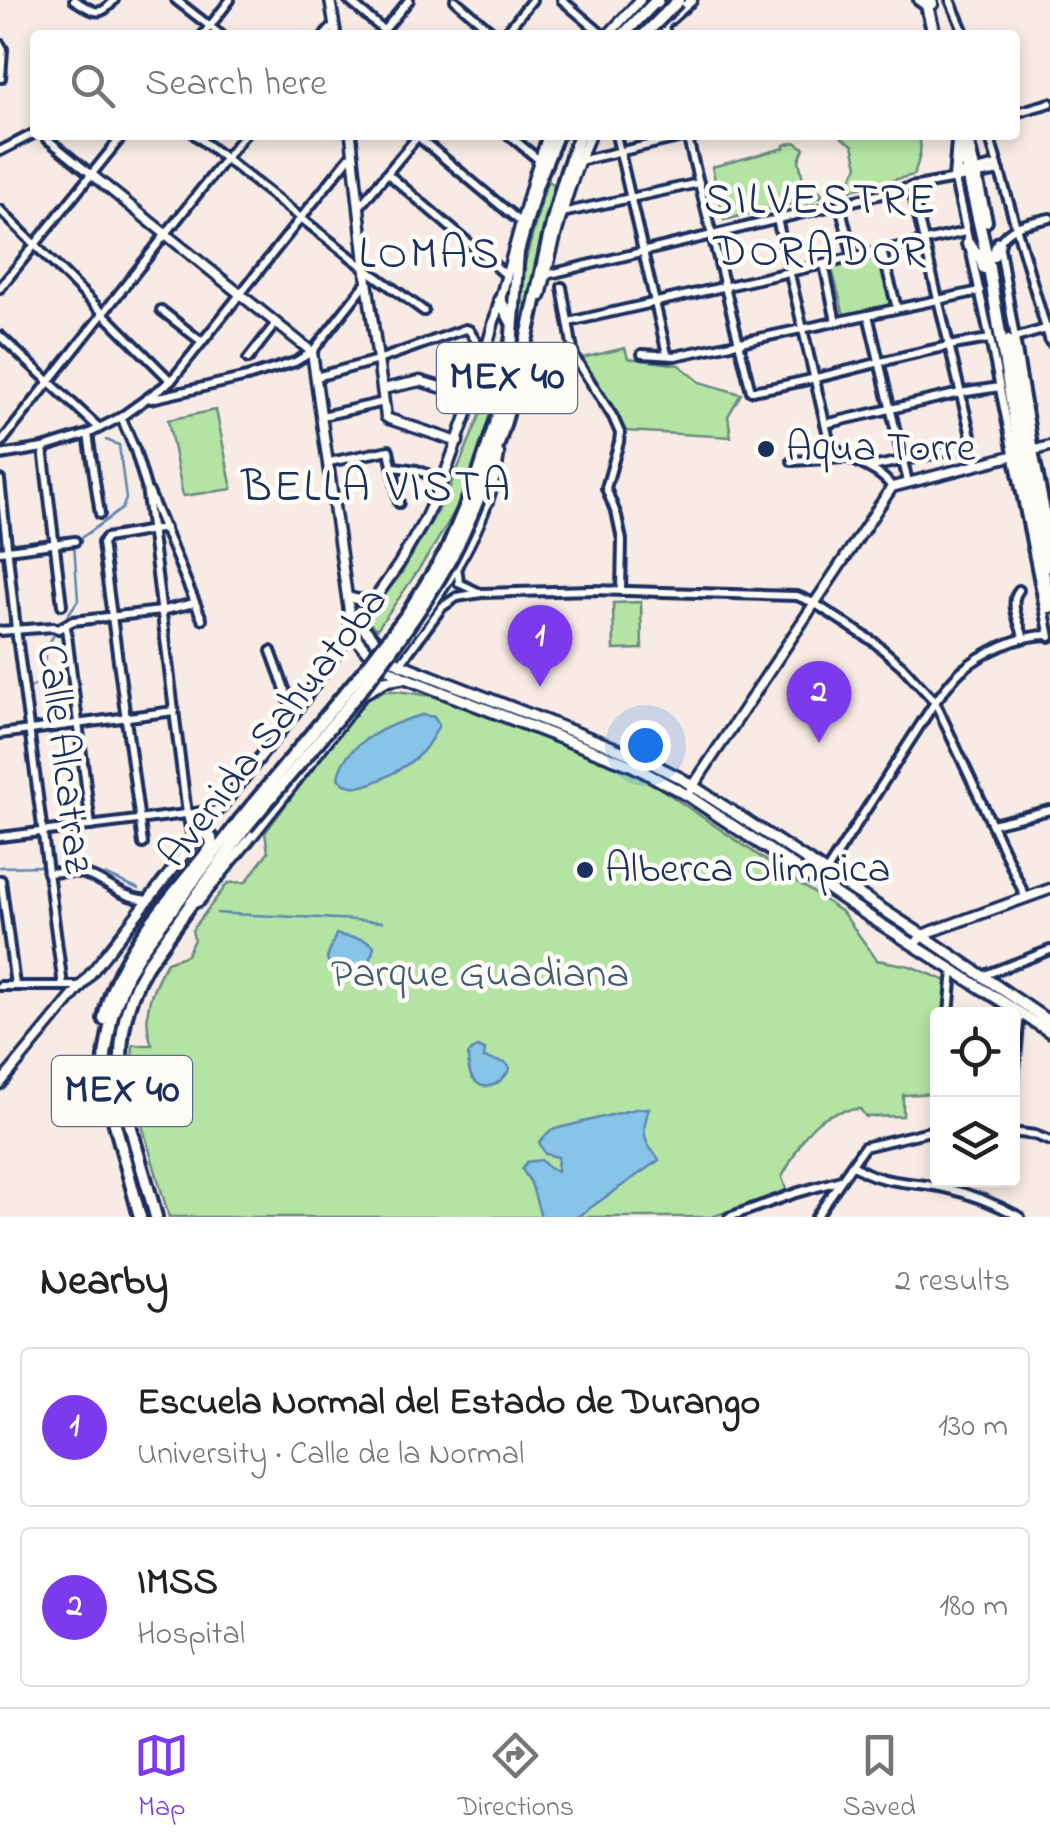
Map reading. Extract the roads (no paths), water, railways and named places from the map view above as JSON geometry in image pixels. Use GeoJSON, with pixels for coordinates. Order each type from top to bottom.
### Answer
{"type":"FeatureCollection","features":[{"type":"Feature","properties":{"kind":"main road"},"geometry":{"type":"LineString","coordinates":[[628,30],[658,0]]}},
{"type":"Feature","properties":{"kind":"main road"},"geometry":{"type":"LineString","coordinates":[[649,30],[679,0]]}},
{"type":"Feature","properties":{"kind":"main road"},"geometry":{"type":"LineString","coordinates":[[930,2],[936,30]]}},
{"type":"Feature","properties":{"kind":"main road","name":"Avenida Sahuatoba"},"geometry":{"type":"LineString","coordinates":[[523,224],[555,140]]}},
{"type":"Feature","properties":{"kind":"main road","name":"MEX 40"},"geometry":{"type":"LineString","coordinates":[[481,480],[500,442],[543,276],[559,194],[578,140]]}},
{"type":"Feature","properties":{"kind":"main road"},"geometry":{"type":"LineString","coordinates":[[955,179],[960,140]]}},
{"type":"Feature","properties":{"kind":"main road"},"geometry":{"type":"LineString","coordinates":[[963,140],[993,256],[1050,608]]}},
{"type":"Feature","properties":{"kind":"main road"},"geometry":{"type":"LineString","coordinates":[[973,174],[1024,453],[1050,566]]}},
{"type":"Feature","properties":{"kind":"main road","name":"MEX 40"},"geometry":{"type":"LineString","coordinates":[[512,270],[523,224]]}},
{"type":"Feature","properties":{"kind":"main road"},"geometry":{"type":"LineString","coordinates":[[967,238],[991,279]]}},
{"type":"Feature","properties":{"kind":"main road"},"geometry":{"type":"LineString","coordinates":[[993,256],[999,243]]}},
{"type":"Feature","properties":{"kind":"main road","name":"Avenida Sahuatoba"},"geometry":{"type":"LineString","coordinates":[[140,1217],[104,1083],[104,1055],[112,1015],[127,974],[143,948],[243,824],[355,695],[416,616],[449,562],[481,480],[503,400],[513,327],[512,270]]}},
{"type":"Feature","properties":{"kind":"main road"},"geometry":{"type":"LineString","coordinates":[[500,300],[513,327]]}},
{"type":"Feature","properties":{"kind":"main road"},"geometry":{"type":"LineString","coordinates":[[354,624],[400,663],[651,763],[915,945],[1020,1007],[1048,1018]]}},
{"type":"Feature","properties":{"kind":"main road"},"geometry":{"type":"LineString","coordinates":[[354,624],[366,652],[403,678],[690,790]]}},
{"type":"Feature","properties":{"kind":"main road"},"geometry":{"type":"LineString","coordinates":[[400,663],[403,678]]}},
{"type":"Feature","properties":{"kind":"main road"},"geometry":{"type":"LineString","coordinates":[[364,693],[385,681],[403,678]]}},
{"type":"Feature","properties":{"kind":"main road","name":"Avenida Sahuatoba"},"geometry":{"type":"LineString","coordinates":[[156,1217],[123,1094],[119,1051],[124,1020],[137,981],[243,824]]}},
{"type":"Feature","properties":{"kind":"main road"},"geometry":{"type":"LineString","coordinates":[[104,1083],[99,1069],[100,1044],[114,984],[132,950],[212,846],[202,830]]}},
{"type":"Feature","properties":{"kind":"main road"},"geometry":{"type":"LineString","coordinates":[[822,878],[922,936],[981,976],[1050,1032]]}},
{"type":"Feature","properties":{"kind":"main road"},"geometry":{"type":"LineString","coordinates":[[954,969],[966,968]]}},
{"type":"Feature","properties":{"kind":"street"},"geometry":{"type":"LineString","coordinates":[[74,0],[96,12],[107,10],[114,0]]}},
{"type":"Feature","properties":{"kind":"street"},"geometry":{"type":"LineString","coordinates":[[176,0],[214,30]]}},
{"type":"Feature","properties":{"kind":"street"},"geometry":{"type":"LineString","coordinates":[[207,30],[230,0]]}},
{"type":"Feature","properties":{"kind":"street"},"geometry":{"type":"LineString","coordinates":[[330,0],[335,30]]}},
{"type":"Feature","properties":{"kind":"street"},"geometry":{"type":"LineString","coordinates":[[348,0],[380,30]]}},
{"type":"Feature","properties":{"kind":"street"},"geometry":{"type":"LineString","coordinates":[[387,30],[410,0]]}},
{"type":"Feature","properties":{"kind":"street"},"geometry":{"type":"LineString","coordinates":[[454,0],[490,30]]}},
{"type":"Feature","properties":{"kind":"street"},"geometry":{"type":"LineString","coordinates":[[508,30],[532,0]]}},
{"type":"Feature","properties":{"kind":"street"},"geometry":{"type":"LineString","coordinates":[[562,0],[599,30]]}},
{"type":"Feature","properties":{"kind":"street"},"geometry":{"type":"LineString","coordinates":[[610,30],[640,0]]}},
{"type":"Feature","properties":{"kind":"street"},"geometry":{"type":"LineString","coordinates":[[658,0],[665,30]]}},
{"type":"Feature","properties":{"kind":"street"},"geometry":{"type":"LineString","coordinates":[[657,30],[692,0]]}},
{"type":"Feature","properties":{"kind":"street"},"geometry":{"type":"LineString","coordinates":[[930,2],[950,0],[963,30]]}},
{"type":"Feature","properties":{"kind":"street"},"geometry":{"type":"LineString","coordinates":[[0,44],[0,78]]}},
{"type":"Feature","properties":{"kind":"street"},"geometry":{"type":"LineString","coordinates":[[1020,112],[1050,103]]}},
{"type":"Feature","properties":{"kind":"street"},"geometry":{"type":"LineString","coordinates":[[0,151],[30,135]]}},
{"type":"Feature","properties":{"kind":"street"},"geometry":{"type":"LineString","coordinates":[[48,140],[312,352],[354,624]]}},
{"type":"Feature","properties":{"kind":"street"},"geometry":{"type":"LineString","coordinates":[[0,288],[119,140]]}},
{"type":"Feature","properties":{"kind":"street"},"geometry":{"type":"LineString","coordinates":[[200,140],[424,310]]}},
{"type":"Feature","properties":{"kind":"street"},"geometry":{"type":"LineString","coordinates":[[0,444],[240,140]]}},
{"type":"Feature","properties":{"kind":"street"},"geometry":{"type":"LineString","coordinates":[[352,140],[386,416],[458,442]]}},
{"type":"Feature","properties":{"kind":"street"},"geometry":{"type":"LineString","coordinates":[[359,208],[414,140]]}},
{"type":"Feature","properties":{"kind":"street"},"geometry":{"type":"LineString","coordinates":[[424,140],[523,224]]}},
{"type":"Feature","properties":{"kind":"street"},"geometry":{"type":"LineString","coordinates":[[515,140],[538,160]]}},
{"type":"Feature","properties":{"kind":"street","name":"Avenida Sahuatoba"},"geometry":{"type":"LineString","coordinates":[[0,1084],[294,714],[376,598],[424,521],[473,397],[546,140]]}},
{"type":"Feature","properties":{"kind":"street"},"geometry":{"type":"LineString","coordinates":[[588,140],[560,214],[543,276],[955,179]]}},
{"type":"Feature","properties":{"kind":"street"},"geometry":{"type":"LineString","coordinates":[[617,140],[667,354]]}},
{"type":"Feature","properties":{"kind":"street"},"geometry":{"type":"LineString","coordinates":[[578,161],[668,140]]}},
{"type":"Feature","properties":{"kind":"street"},"geometry":{"type":"LineString","coordinates":[[688,140],[751,391],[948,345],[990,339]]}},
{"type":"Feature","properties":{"kind":"street"},"geometry":{"type":"LineString","coordinates":[[991,140],[1050,342]]}},
{"type":"Feature","properties":{"kind":"street"},"geometry":{"type":"LineString","coordinates":[[0,455],[43,448],[88,434],[121,418],[171,380],[353,153]]}},
{"type":"Feature","properties":{"kind":"street"},"geometry":{"type":"LineString","coordinates":[[999,168],[958,174],[955,179],[1000,388],[1050,532]]}},
{"type":"Feature","properties":{"kind":"street"},"geometry":{"type":"LineString","coordinates":[[388,174],[512,270]]}},
{"type":"Feature","properties":{"kind":"street"},"geometry":{"type":"LineString","coordinates":[[560,214],[699,182]]}},
{"type":"Feature","properties":{"kind":"street"},"geometry":{"type":"LineString","coordinates":[[911,187],[978,465]]}},
{"type":"Feature","properties":{"kind":"street"},"geometry":{"type":"LineString","coordinates":[[840,205],[852,257]]}},
{"type":"Feature","properties":{"kind":"street"},"geometry":{"type":"LineString","coordinates":[[0,210],[171,380]]}},
{"type":"Feature","properties":{"kind":"street"},"geometry":{"type":"LineString","coordinates":[[822,878],[935,702],[962,671],[977,659],[1024,639],[1050,636],[1024,453],[1016,338],[999,243],[1017,226],[1050,218]]}},
{"type":"Feature","properties":{"kind":"street"},"geometry":{"type":"LineString","coordinates":[[777,219],[830,444],[883,476],[892,487]]}},
{"type":"Feature","properties":{"kind":"street"},"geometry":{"type":"LineString","coordinates":[[569,322],[924,240],[967,238]]}},
{"type":"Feature","properties":{"kind":"street"},"geometry":{"type":"LineString","coordinates":[[882,251],[897,308]]}},
{"type":"Feature","properties":{"kind":"street"},"geometry":{"type":"LineString","coordinates":[[824,264],[836,322]]}},
{"type":"Feature","properties":{"kind":"street"},"geometry":{"type":"LineString","coordinates":[[147,400],[296,362],[312,352],[367,281]]}},
{"type":"Feature","properties":{"kind":"street"},"geometry":{"type":"LineString","coordinates":[[562,287],[574,356],[620,433],[606,488],[622,540],[621,591]]}},
{"type":"Feature","properties":{"kind":"street"},"geometry":{"type":"LineString","coordinates":[[642,354],[675,356],[980,291]]}},
{"type":"Feature","properties":{"kind":"street"},"geometry":{"type":"LineString","coordinates":[[161,310],[202,342]]}},
{"type":"Feature","properties":{"kind":"street"},"geometry":{"type":"LineString","coordinates":[[868,315],[908,482]]}},
{"type":"Feature","properties":{"kind":"street"},"geometry":{"type":"LineString","coordinates":[[248,359],[276,323]]}},
{"type":"Feature","properties":{"kind":"street"},"geometry":{"type":"LineString","coordinates":[[1016,338],[1048,328]]}},
{"type":"Feature","properties":{"kind":"street"},"geometry":{"type":"LineString","coordinates":[[316,376],[378,360],[465,329],[486,356]]}},
{"type":"Feature","properties":{"kind":"street"},"geometry":{"type":"LineString","coordinates":[[0,336],[99,428]]}},
{"type":"Feature","properties":{"kind":"street"},"geometry":{"type":"LineString","coordinates":[[383,389],[420,381],[473,397]]}},
{"type":"Feature","properties":{"kind":"street"},"geometry":{"type":"LineString","coordinates":[[824,424],[960,393],[1000,388]]}},
{"type":"Feature","properties":{"kind":"street"},"geometry":{"type":"LineString","coordinates":[[322,416],[384,402]]}},
{"type":"Feature","properties":{"kind":"street"},"geometry":{"type":"LineString","coordinates":[[121,418],[202,619]]}},
{"type":"Feature","properties":{"kind":"street"},"geometry":{"type":"LineString","coordinates":[[88,434],[100,514]]}},
{"type":"Feature","properties":{"kind":"street"},"geometry":{"type":"LineString","coordinates":[[400,663],[486,504],[500,442]]}},
{"type":"Feature","properties":{"kind":"street"},"geometry":{"type":"LineString","coordinates":[[870,467],[972,446]]}},
{"type":"Feature","properties":{"kind":"street"},"geometry":{"type":"LineString","coordinates":[[690,790],[892,487],[1050,446]]}},
{"type":"Feature","properties":{"kind":"street"},"geometry":{"type":"LineString","coordinates":[[43,448],[62,605]]}},
{"type":"Feature","properties":{"kind":"street"},"geometry":{"type":"LineString","coordinates":[[329,462],[389,450],[399,504]]}},
{"type":"Feature","properties":{"kind":"street"},"geometry":{"type":"LineString","coordinates":[[792,461],[849,458]]}},
{"type":"Feature","properties":{"kind":"street"},"geometry":{"type":"LineString","coordinates":[[394,467],[443,480]]}},
{"type":"Feature","properties":{"kind":"street","name":"Calle Alcatraz"},"geometry":{"type":"LineString","coordinates":[[0,480],[4,550],[63,986]]}},
{"type":"Feature","properties":{"kind":"street"},"geometry":{"type":"LineString","coordinates":[[146,487],[193,842]]}},
{"type":"Feature","properties":{"kind":"street"},"geometry":{"type":"LineString","coordinates":[[143,844],[102,543],[106,538],[165,528]]}},
{"type":"Feature","properties":{"kind":"street"},"geometry":{"type":"LineString","coordinates":[[4,550],[75,541]]}},
{"type":"Feature","properties":{"kind":"street"},"geometry":{"type":"LineString","coordinates":[[456,565],[459,583],[482,594]]}},
{"type":"Feature","properties":{"kind":"street"},"geometry":{"type":"LineString","coordinates":[[1020,590],[1014,604],[1024,639]]}},
{"type":"Feature","properties":{"kind":"street"},"geometry":{"type":"LineString","coordinates":[[188,906],[200,901],[384,668],[400,663],[448,601],[482,594],[621,591],[797,596],[874,642],[935,702],[1026,898]]}},
{"type":"Feature","properties":{"kind":"street"},"geometry":{"type":"LineString","coordinates":[[348,597],[376,598]]}},
{"type":"Feature","properties":{"kind":"street"},"geometry":{"type":"LineString","coordinates":[[0,631],[66,627],[73,622],[194,603]]}},
{"type":"Feature","properties":{"kind":"street"},"geometry":{"type":"LineString","coordinates":[[66,627],[91,826]]}},
{"type":"Feature","properties":{"kind":"street"},"geometry":{"type":"LineString","coordinates":[[271,650],[294,714]]}},
{"type":"Feature","properties":{"kind":"street"},"geometry":{"type":"LineString","coordinates":[[0,734],[174,711]]}},
{"type":"Feature","properties":{"kind":"street"},"geometry":{"type":"LineString","coordinates":[[0,837],[218,810]]}},
{"type":"Feature","properties":{"kind":"street"},"geometry":{"type":"LineString","coordinates":[[992,824],[1050,810]]}},
{"type":"Feature","properties":{"kind":"street"},"geometry":{"type":"LineString","coordinates":[[47,872],[78,873],[128,898],[147,900]]}},
{"type":"Feature","properties":{"kind":"street"},"geometry":{"type":"LineString","coordinates":[[0,880],[4,941],[15,986]]}},
{"type":"Feature","properties":{"kind":"street"},"geometry":{"type":"LineString","coordinates":[[915,945],[922,936],[1050,889]]}},
{"type":"Feature","properties":{"kind":"street"},"geometry":{"type":"LineString","coordinates":[[981,976],[1050,950]]}},
{"type":"Feature","properties":{"kind":"street"},"geometry":{"type":"LineString","coordinates":[[950,1007],[954,969]]}},
{"type":"Feature","properties":{"kind":"street"},"geometry":{"type":"LineString","coordinates":[[0,986],[80,986]]}},
{"type":"Feature","properties":{"kind":"street"},"geometry":{"type":"LineString","coordinates":[[816,1217],[864,1147],[930,1131]]}},
{"type":"Feature","properties":{"kind":"street"},"geometry":{"type":"LineString","coordinates":[[1020,1133],[1050,1140]]}},
{"type":"Feature","properties":{"kind":"street"},"geometry":{"type":"LineString","coordinates":[[853,1165],[873,1177],[982,1198],[1020,1217]]}},
{"type":"Feature","properties":{"kind":"street"},"geometry":{"type":"LineString","coordinates":[[729,1217],[842,1179]]}},
{"type":"Feature","properties":{"kind":"water"},"geometry":{"type":"Polygon","coordinates":[[[422,715],[434,717],[439,725],[425,749],[408,763],[360,786],[347,785],[338,778],[349,755],[371,736],[422,715]]]}},
{"type":"Feature","properties":{"kind":"water"},"geometry":{"type":"Polygon","coordinates":[[[336,934],[374,946],[368,970],[362,977],[347,976],[329,965],[327,958],[336,934]]]}},
{"type":"Feature","properties":{"kind":"water"},"geometry":{"type":"Polygon","coordinates":[[[477,1047],[485,1050],[484,1058],[506,1063],[510,1068],[495,1084],[484,1086],[471,1075],[468,1054],[477,1047]]]}},
{"type":"Feature","properties":{"kind":"water"},"geometry":{"type":"Polygon","coordinates":[[[649,1108],[645,1138],[659,1160],[577,1217],[541,1217],[531,1183],[522,1169],[527,1162],[541,1160],[557,1171],[558,1157],[545,1154],[539,1142],[551,1130],[649,1108]]]}},
{"type":"Feature","properties":{"kind":"waterway"},"geometry":{"type":"LineString","coordinates":[[62,624],[78,600],[74,543],[122,509],[126,499],[119,445],[106,440]]}},
{"type":"Feature","properties":{"kind":"waterway"},"geometry":{"type":"LineString","coordinates":[[32,687],[43,677],[47,649],[57,630]]}},
{"type":"Feature","properties":{"kind":"waterway"},"geometry":{"type":"LineString","coordinates":[[0,867],[43,866]]}},
{"type":"Feature","properties":{"kind":"waterway"},"geometry":{"type":"LineString","coordinates":[[91,873],[139,889]]}},
{"type":"Feature","properties":{"kind":"waterway"},"geometry":{"type":"LineString","coordinates":[[217,913],[382,922]]}},
{"type":"Feature","properties":{"kind":"place","name":"Aqua Torre"},"geometry":{"type":"Point","coordinates":[766,449]}},
{"type":"Feature","properties":{"kind":"place","name":"Escuela Normal del Estado de Durango"},"geometry":{"type":"Point","coordinates":[540,687]}},
{"type":"Feature","properties":{"kind":"place","name":"IMSS"},"geometry":{"type":"Point","coordinates":[819,743]}},
{"type":"Feature","properties":{"kind":"place","name":"Alberca Olimpica"},"geometry":{"type":"Point","coordinates":[585,870]}},
{"type":"Feature","properties":{"kind":"district","name":"SILVESTRE DORADOR"},"geometry":{"type":"Point","coordinates":[821,228]}},
{"type":"Feature","properties":{"kind":"district","name":"LOMAS"},"geometry":{"type":"Point","coordinates":[430,256]}},
{"type":"Feature","properties":{"kind":"district","name":"BELLA VISTA"},"geometry":{"type":"Point","coordinates":[377,489]}},
{"type":"Feature","properties":{"kind":"park label","name":"Parque Guadiana"},"geometry":{"type":"Point","coordinates":[480,975]}}]}
